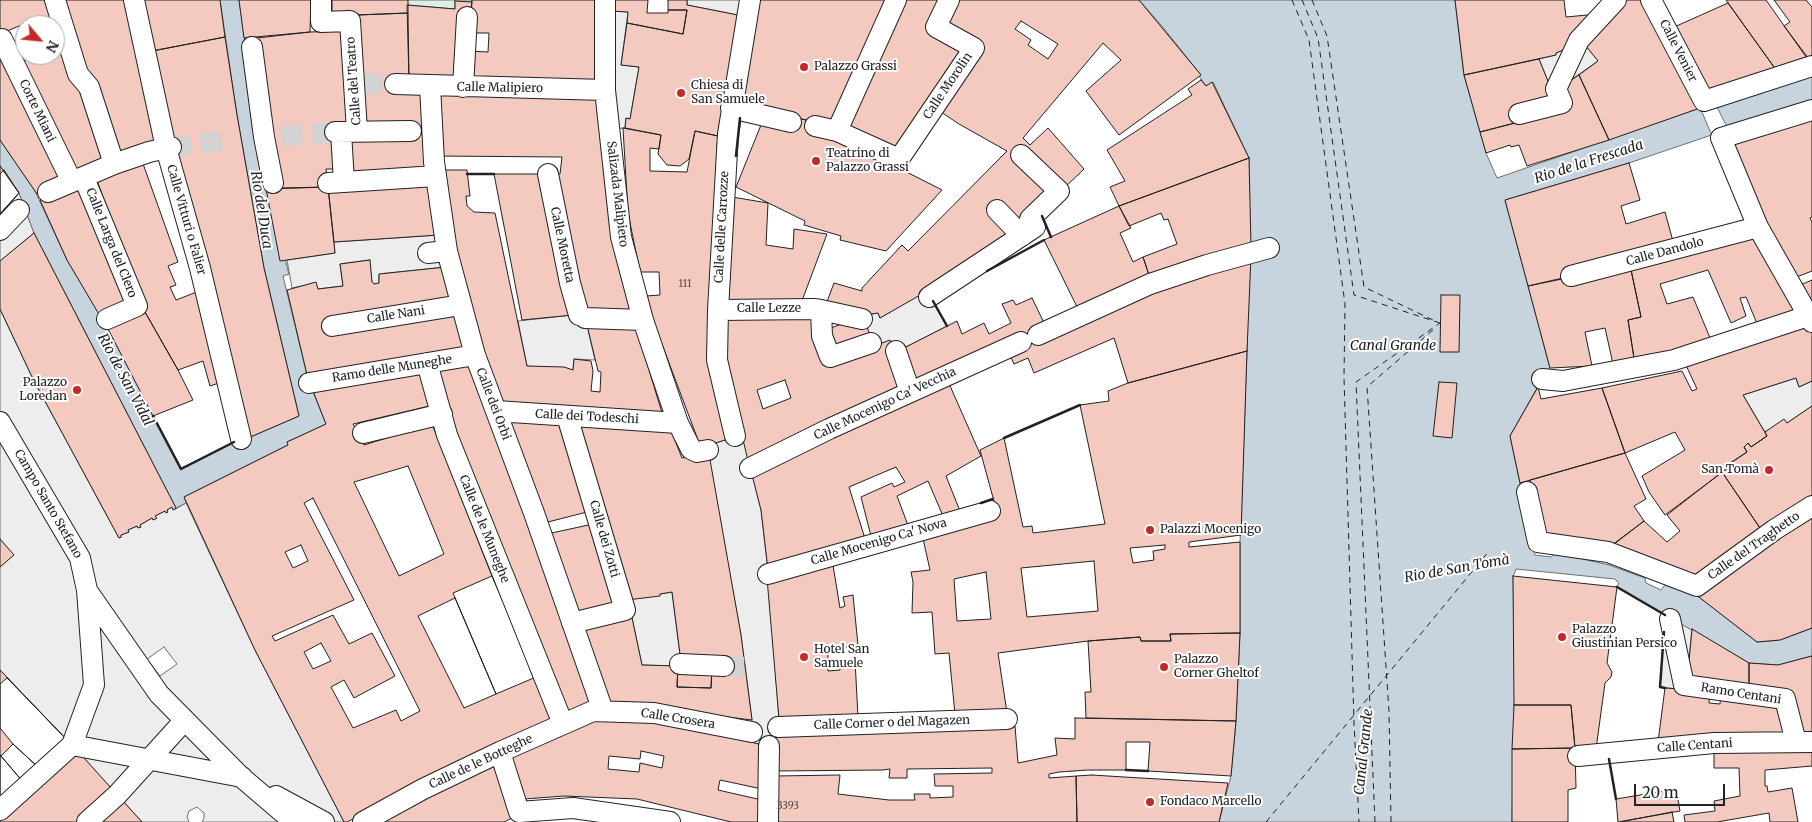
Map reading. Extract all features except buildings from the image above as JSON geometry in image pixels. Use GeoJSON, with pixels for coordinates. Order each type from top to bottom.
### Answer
{"type":"FeatureCollection","features":[{"type":"Feature","properties":{"kind":"street"},"geometry":{"type":"LineString","coordinates":[[54,0],[78,74],[89,87],[114,164]]}},
{"type":"Feature","properties":{"kind":"street","name":"Calle Vitturi o Falier"},"geometry":{"type":"LineString","coordinates":[[134,0],[241,439]]}},
{"type":"Feature","properties":{"kind":"street","name":"Calle del Teatro"},"geometry":{"type":"LineString","coordinates":[[321,0],[321,22],[350,22],[357,83],[344,132],[338,179],[436,176]]}},
{"type":"Feature","properties":{"kind":"street","name":"Salizada Malipiero"},"geometry":{"type":"LineString","coordinates":[[605,0],[604,90],[621,237],[644,320],[678,423],[691,449],[697,452],[708,450]]}},
{"type":"Feature","properties":{"kind":"street"},"geometry":{"type":"LineString","coordinates":[[814,126],[837,131],[896,0]]}},
{"type":"Feature","properties":{"kind":"street","name":"Calle Morolin"},"geometry":{"type":"LineString","coordinates":[[837,131],[900,159],[974,48],[936,27],[949,0]]}},
{"type":"Feature","properties":{"kind":"street"},"geometry":{"type":"LineString","coordinates":[[1519,114],[1562,103],[1556,89],[1579,40],[1616,0]]}},
{"type":"Feature","properties":{"kind":"street","name":"Calle Venier"},"geometry":{"type":"LineString","coordinates":[[1651,0],[1704,101],[1812,66]]}},
{"type":"Feature","properties":{"kind":"street","name":"Calle delle Carrozze"},"geometry":{"type":"LineString","coordinates":[[735,436],[717,360],[718,310],[728,134],[749,8]]}},
{"type":"Feature","properties":{"kind":"street"},"geometry":{"type":"LineString","coordinates":[[463,87],[467,17]]}},
{"type":"Feature","properties":{"kind":"street","name":"Corte Miani"},"geometry":{"type":"LineString","coordinates":[[2,39],[78,180]]}},
{"type":"Feature","properties":{"kind":"street"},"geometry":{"type":"LineString","coordinates":[[252,47],[264,137],[273,183]]}},
{"type":"Feature","properties":{"kind":"street","name":"Calle Malipiero"},"geometry":{"type":"LineString","coordinates":[[395,84],[604,90]]}},
{"type":"Feature","properties":{"kind":"street","name":"Calle dei Orbi"},"geometry":{"type":"LineString","coordinates":[[430,86],[436,176],[437,252],[461,305],[475,355],[534,513],[603,712]]}},
{"type":"Feature","properties":{"kind":"street"},"geometry":{"type":"LineString","coordinates":[[731,108],[791,122]]}},
{"type":"Feature","properties":{"kind":"street"},"geometry":{"type":"LineString","coordinates":[[1542,379],[1564,381],[1674,360],[1810,319],[1758,228],[1720,138],[1812,110]]}},
{"type":"Feature","properties":{"kind":"street"},"geometry":{"type":"LineString","coordinates":[[344,132],[411,130]]}},
{"type":"Feature","properties":{"kind":"street"},"geometry":{"type":"LineString","coordinates":[[48,192],[114,164],[169,147]]}},
{"type":"Feature","properties":{"kind":"street"},"geometry":{"type":"LineString","coordinates":[[929,296],[1035,227],[1030,220],[1059,191],[1021,155]]}},
{"type":"Feature","properties":{"kind":"street","name":"Calle Moretta"},"geometry":{"type":"LineString","coordinates":[[548,174],[568,273],[582,317],[644,320]]}},
{"type":"Feature","properties":{"kind":"street","name":"Calle Larga del Clero"},"geometry":{"type":"LineString","coordinates":[[78,180],[136,306],[107,319]]}},
{"type":"Feature","properties":{"kind":"street"},"geometry":{"type":"LineString","coordinates":[[0,230],[19,210]]}},
{"type":"Feature","properties":{"kind":"street"},"geometry":{"type":"LineString","coordinates":[[997,210],[1022,236]]}},
{"type":"Feature","properties":{"kind":"street","name":"Calle Dandolo"},"geometry":{"type":"LineString","coordinates":[[1572,276],[1758,228]]}},
{"type":"Feature","properties":{"kind":"street","name":"Calle Mocenigo Ca' Vecchia"},"geometry":{"type":"LineString","coordinates":[[750,468],[828,429],[1150,284],[1207,265],[1269,248]]}},
{"type":"Feature","properties":{"kind":"street","name":"Calle Nani"},"geometry":{"type":"LineString","coordinates":[[332,326],[461,305]]}},
{"type":"Feature","properties":{"kind":"street","name":"Calle Lezze"},"geometry":{"type":"LineString","coordinates":[[718,310],[814,309],[862,318]]}},
{"type":"Feature","properties":{"kind":"street"},"geometry":{"type":"LineString","coordinates":[[821,310],[822,336],[830,357],[871,343]]}},
{"type":"Feature","properties":{"kind":"street"},"geometry":{"type":"LineString","coordinates":[[896,352],[910,392]]}},
{"type":"Feature","properties":{"kind":"street","name":"Ramo delle Muneghe"},"geometry":{"type":"LineString","coordinates":[[309,383],[475,355]]}},
{"type":"Feature","properties":{"kind":"street","name":"Calle de le Muneghe"},"geometry":{"type":"LineString","coordinates":[[427,363],[447,435],[562,722]]}},
{"type":"Feature","properties":{"kind":"street","name":"Calle dei Todeschi"},"geometry":{"type":"LineString","coordinates":[[496,411],[678,423]]}},
{"type":"Feature","properties":{"kind":"street"},"geometry":{"type":"LineString","coordinates":[[363,433],[442,414]]}},
{"type":"Feature","properties":{"kind":"street","name":"Calle dei Zotti"},"geometry":{"type":"LineString","coordinates":[[567,416],[625,610],[572,623]]}},
{"type":"Feature","properties":{"kind":"street","name":"Campo Santo Stefano"},"geometry":{"type":"LineString","coordinates":[[0,422],[80,558],[87,590],[94,685],[72,745],[240,776],[324,822]]}},
{"type":"Feature","properties":{"kind":"street","name":"Calle del Traghetto"},"geometry":{"type":"LineString","coordinates":[[1528,492],[1538,542],[1608,552],[1697,586],[1774,530],[1812,506]]}},
{"type":"Feature","properties":{"kind":"street","name":"Calle Mocenigo Ca' Nova"},"geometry":{"type":"LineString","coordinates":[[768,574],[990,511]]}},
{"type":"Feature","properties":{"kind":"street","name":"Campo Santo Stefano"},"geometry":{"type":"LineString","coordinates":[[87,590],[160,694],[184,721],[240,776],[294,822]]}},
{"type":"Feature","properties":{"kind":"street","name":"Ramo Centani"},"geometry":{"type":"LineString","coordinates":[[1670,619],[1684,685],[1785,699],[1804,742]]}},
{"type":"Feature","properties":{"kind":"street"},"geometry":{"type":"LineString","coordinates":[[680,664],[724,666]]}},
{"type":"Feature","properties":{"kind":"street","name":"Calle de le Botteghe"},"geometry":{"type":"LineString","coordinates":[[363,822],[423,789],[562,722],[593,711],[603,712]]}},
{"type":"Feature","properties":{"kind":"street","name":"Calle Crosera"},"geometry":{"type":"LineString","coordinates":[[603,712],[654,713],[752,732]]}},
{"type":"Feature","properties":{"kind":"street","name":"Calle Corner o del Magazen"},"geometry":{"type":"LineString","coordinates":[[778,726],[1007,719]]}},
{"type":"Feature","properties":{"kind":"street"},"geometry":{"type":"LineString","coordinates":[[87,822],[118,795],[184,721]]}},
{"type":"Feature","properties":{"kind":"street","name":"Calle Centani"},"geometry":{"type":"LineString","coordinates":[[1578,756],[1714,743],[1804,742]]}},
{"type":"Feature","properties":{"kind":"street"},"geometry":{"type":"LineString","coordinates":[[0,809],[72,745]]}},
{"type":"Feature","properties":{"kind":"street"},"geometry":{"type":"LineString","coordinates":[[768,822],[769,746]]}},
{"type":"Feature","properties":{"kind":"street"},"geometry":{"type":"LineString","coordinates":[[500,752],[517,817],[572,808],[670,822]]}},
{"type":"Feature","properties":{"kind":"green space"},"geometry":{"type":"Polygon","coordinates":[[[408,0],[472,0],[472,2],[455,2],[455,9],[407,5],[408,0]]]}},
{"type":"Feature","properties":{"kind":"shaded area"},"geometry":{"type":"Polygon","coordinates":[[[687,0],[757,0],[743,16],[687,5],[687,0]]]}},
{"type":"Feature","properties":{"kind":"shaded area"},"geometry":{"type":"Polygon","coordinates":[[[597,10],[628,12],[621,65],[639,67],[630,119],[626,118],[625,128],[602,130],[597,10]]]}},
{"type":"Feature","properties":{"kind":"shaded area"},"geometry":{"type":"Polygon","coordinates":[[[1579,37],[1598,61],[1559,88],[1554,96],[1539,59],[1556,55],[1556,53],[1568,48],[1579,37]]]}},
{"type":"Feature","properties":{"kind":"shaded area"},"geometry":{"type":"Polygon","coordinates":[[[19,193],[34,233],[0,261],[0,214],[19,193]]]}},
{"type":"Feature","properties":{"kind":"shaded area"},"geometry":{"type":"Polygon","coordinates":[[[439,235],[446,267],[379,274],[379,283],[374,284],[372,282],[369,260],[340,264],[343,286],[318,289],[316,283],[292,288],[287,260],[335,253],[334,242],[439,235]]]}},
{"type":"Feature","properties":{"kind":"shaded area"},"geometry":{"type":"Polygon","coordinates":[[[926,291],[947,326],[900,350],[873,346],[859,316],[878,313],[880,318],[926,291]]]}},
{"type":"Feature","properties":{"kind":"shaded area"},"geometry":{"type":"Polygon","coordinates":[[[0,309],[33,379],[119,538],[121,535],[129,532],[128,530],[137,526],[138,528],[141,527],[140,525],[152,518],[154,520],[157,518],[155,516],[165,511],[167,513],[167,510],[172,507],[174,510],[186,503],[255,650],[344,822],[202,822],[204,813],[197,807],[189,811],[187,817],[189,822],[142,822],[0,670],[0,567],[13,555],[0,539],[0,309]],[[164,647],[147,659],[160,676],[177,664],[164,647]]]}},
{"type":"Feature","properties":{"kind":"shaded area"},"geometry":{"type":"Polygon","coordinates":[[[573,315],[586,321],[595,360],[574,359],[573,370],[527,366],[518,321],[573,315]]]}},
{"type":"Feature","properties":{"kind":"shaded area"},"geometry":{"type":"Polygon","coordinates":[[[1796,378],[1799,387],[1812,381],[1812,406],[1787,423],[1784,420],[1765,432],[1743,395],[1796,378]]]}},
{"type":"Feature","properties":{"kind":"shaded area"},"geometry":{"type":"Polygon","coordinates":[[[742,433],[761,510],[768,570],[779,719],[775,745],[751,743],[752,720],[741,635],[706,447],[742,433]]]}},
{"type":"Feature","properties":{"kind":"shaded area"},"geometry":{"type":"Polygon","coordinates":[[[672,592],[681,662],[678,666],[642,665],[627,600],[672,592]]]}},
{"type":"Feature","properties":{"kind":"shaded area"},"geometry":{"type":"Polygon","coordinates":[[[1665,615],[1692,629],[1686,690],[1660,687],[1665,615]]]}},
{"type":"Feature","properties":{"kind":"water"},"geometry":{"type":"Polygon","coordinates":[[[220,0],[239,0],[266,189],[289,274],[283,276],[308,379],[326,424],[287,442],[288,445],[184,497],[186,503],[176,508],[34,233],[19,193],[0,166],[0,140],[35,191],[67,260],[107,327],[181,468],[238,441],[299,416],[264,268],[237,115],[220,0]]]}},
{"type":"Feature","properties":{"kind":"water","name":"Canal Grande"},"geometry":{"type":"Polygon","coordinates":[[[1139,0],[1455,0],[1464,75],[1486,153],[1497,178],[1700,108],[1812,72],[1812,101],[1629,163],[1505,200],[1550,368],[1510,436],[1530,542],[1535,555],[1551,557],[1556,553],[1609,565],[1645,578],[1646,583],[1661,590],[1665,585],[1695,594],[1757,642],[1780,640],[1812,628],[1812,656],[1778,665],[1749,663],[1617,587],[1619,583],[1615,579],[1516,569],[1513,577],[1515,681],[1512,822],[1219,822],[1231,776],[1236,721],[1240,633],[1240,542],[1247,351],[1249,158],[1213,82],[1206,86],[1199,76],[1201,75],[1139,0]]]}},
{"type":"Feature","properties":{"kind":"pier"},"geometry":{"type":"Polygon","coordinates":[[[1713,99],[1728,129],[1713,138],[1699,105],[1713,99]]]}},
{"type":"Feature","properties":{"kind":"ferry route"},"geometry":{"type":"LineString","coordinates":[[1292,0],[1309,40],[1345,304],[1344,377],[1354,723],[1359,822]]}},
{"type":"Feature","properties":{"kind":"ferry route"},"geometry":{"type":"LineString","coordinates":[[1302,0],[1318,38],[1354,295],[1440,323]]}},
{"type":"Feature","properties":{"kind":"ferry route"},"geometry":{"type":"LineString","coordinates":[[1312,0],[1327,36],[1364,287],[1435,321]]}},
{"type":"Feature","properties":{"kind":"ferry route"},"geometry":{"type":"LineString","coordinates":[[1375,822],[1356,382],[1440,323]]}},
{"type":"Feature","properties":{"kind":"ferry route"},"geometry":{"type":"LineString","coordinates":[[1391,822],[1389,711],[1367,387],[1434,329]]}},
{"type":"Feature","properties":{"kind":"ferry route"},"geometry":{"type":"LineString","coordinates":[[1266,822],[1489,551]]}},
{"type":"Feature","properties":{"kind":"tunnel"},"geometry":{"type":"LineString","coordinates":[[361,83],[395,84]]}},
{"type":"Feature","properties":{"kind":"tunnel"},"geometry":{"type":"LineString","coordinates":[[282,136],[335,132]]}},
{"type":"Feature","properties":{"kind":"tunnel"},"geometry":{"type":"LineString","coordinates":[[171,147],[231,140]]}},
{"type":"Feature","properties":{"kind":"tunnel"},"geometry":{"type":"LineString","coordinates":[[724,666],[745,667]]}},
{"type":"Feature","properties":{"kind":"wall"},"geometry":{"type":"LineString","coordinates":[[736,156],[740,118]]}},
{"type":"Feature","properties":{"kind":"wall"},"geometry":{"type":"LineString","coordinates":[[467,174],[494,174]]}},
{"type":"Feature","properties":{"kind":"wall"},"geometry":{"type":"LineString","coordinates":[[1042,216],[1051,237]]}},
{"type":"Feature","properties":{"kind":"wall"},"geometry":{"type":"LineString","coordinates":[[987,271],[1044,240]]}},
{"type":"Feature","properties":{"kind":"wall"},"geometry":{"type":"LineString","coordinates":[[933,301],[947,326]]}},
{"type":"Feature","properties":{"kind":"wall"},"geometry":{"type":"LineString","coordinates":[[1004,438],[1080,405]]}},
{"type":"Feature","properties":{"kind":"wall"},"geometry":{"type":"LineString","coordinates":[[153,416],[181,469],[234,442]]}},
{"type":"Feature","properties":{"kind":"wall"},"geometry":{"type":"LineString","coordinates":[[981,503],[993,499]]}},
{"type":"Feature","properties":{"kind":"wall"},"geometry":{"type":"LineString","coordinates":[[1617,587],[1665,615]]}},
{"type":"Feature","properties":{"kind":"wall"},"geometry":{"type":"LineString","coordinates":[[1664,632],[1660,687],[1665,688]]}},
{"type":"Feature","properties":{"kind":"wall"},"geometry":{"type":"LineString","coordinates":[[1609,759],[1616,799]]}},
{"type":"Feature","properties":{"kind":"wall"},"geometry":{"type":"LineString","coordinates":[[1126,770],[1148,771]]}},
{"type":"Feature","properties":{"kind":"place","name":"Palazzo Grassi"},"geometry":{"type":"Point","coordinates":[804,67]}},
{"type":"Feature","properties":{"kind":"place","name":"Chiesa di San Samuele"},"geometry":{"type":"Point","coordinates":[681,93]}},
{"type":"Feature","properties":{"kind":"place","name":"Teatrino di Palazzo Grassi"},"geometry":{"type":"Point","coordinates":[816,161]}},
{"type":"Feature","properties":{"kind":"place","name":"Palazzo Loredan"},"geometry":{"type":"Point","coordinates":[77,390]}},
{"type":"Feature","properties":{"kind":"place","name":"San Tomà"},"geometry":{"type":"Point","coordinates":[1769,470]}},
{"type":"Feature","properties":{"kind":"place","name":"Palazzi Mocenigo"},"geometry":{"type":"Point","coordinates":[1150,530]}},
{"type":"Feature","properties":{"kind":"place","name":"Palazzo Giustinian Persico"},"geometry":{"type":"Point","coordinates":[1562,637]}},
{"type":"Feature","properties":{"kind":"place","name":"Hotel San Samuele"},"geometry":{"type":"Point","coordinates":[804,657]}},
{"type":"Feature","properties":{"kind":"place","name":"Palazzo Corner Gheltof"},"geometry":{"type":"Point","coordinates":[1164,667]}},
{"type":"Feature","properties":{"kind":"place","name":"Fondaco Marcello"},"geometry":{"type":"Point","coordinates":[1150,802]}},
{"type":"Feature","properties":{"kind":"water label","name":"Rio de la Frescada"},"geometry":{"type":"Point","coordinates":[1589,162]}},
{"type":"Feature","properties":{"kind":"water label","name":"Rio del Duca"},"geometry":{"type":"Point","coordinates":[261,210]}},
{"type":"Feature","properties":{"kind":"water label","name":"Rio de San Vidal"},"geometry":{"type":"Point","coordinates":[125,380]}},
{"type":"Feature","properties":{"kind":"water label","name":"Rio de San Tomà"},"geometry":{"type":"Point","coordinates":[1457,569]}}]}
